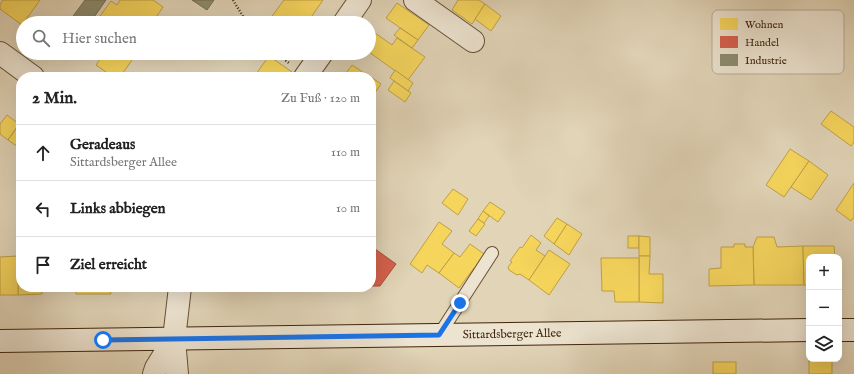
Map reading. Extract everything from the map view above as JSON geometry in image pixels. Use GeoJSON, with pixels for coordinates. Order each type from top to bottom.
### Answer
{"type":"FeatureCollection","features":[{"type":"Feature","properties":{"kind":"main road"},"geometry":{"type":"LineString","coordinates":[[349,16],[360,0]]}},
{"type":"Feature","properties":{"kind":"main road"},"geometry":{"type":"LineString","coordinates":[[415,0],[474,41]]}},
{"type":"Feature","properties":{"kind":"main road"},"geometry":{"type":"LineString","coordinates":[[0,53],[26,72]]}},
{"type":"Feature","properties":{"kind":"main road"},"geometry":{"type":"LineString","coordinates":[[309,72],[317,60]]}},
{"type":"Feature","properties":{"kind":"main road"},"geometry":{"type":"LineString","coordinates":[[177,374],[174,339],[179,292]]}},
{"type":"Feature","properties":{"kind":"main road","name":"Sittardsberger Allee"},"geometry":{"type":"LineString","coordinates":[[0,341],[806,330]]}},
{"type":"Feature","properties":{"kind":"main road"},"geometry":{"type":"LineString","coordinates":[[842,330],[854,330]]}},
{"type":"Feature","properties":{"kind":"main road"},"geometry":{"type":"LineString","coordinates":[[154,374],[156,368],[174,339]]}},
{"type":"Feature","properties":{"kind":"lane"},"geometry":{"type":"LineString","coordinates":[[439,335],[492,253]]}},
{"type":"Feature","properties":{"kind":"path"},"geometry":{"type":"LineString","coordinates":[[233,0],[243,16]]}},
{"type":"Feature","properties":{"kind":"building: Wohnen"},"geometry":{"type":"Polygon","coordinates":[[[3,0],[40,0],[28,16],[16,16],[16,21],[0,9],[0,5],[3,0]]]}},
{"type":"Feature","properties":{"kind":"building: Wohnen"},"geometry":{"type":"Polygon","coordinates":[[[120,0],[153,0],[163,7],[157,16],[100,16],[111,1],[117,5],[120,0]]]}},
{"type":"Feature","properties":{"kind":"building: Wohnen"},"geometry":{"type":"Polygon","coordinates":[[[284,0],[323,0],[312,16],[272,16],[284,0]]]}},
{"type":"Feature","properties":{"kind":"building: Wohnen"},"geometry":{"type":"Polygon","coordinates":[[[458,0],[479,0],[485,4],[472,24],[452,10],[458,0]]]}},
{"type":"Feature","properties":{"kind":"building: Wohnen"},"geometry":{"type":"Polygon","coordinates":[[[397,3],[429,25],[418,40],[386,18],[397,3]]]}},
{"type":"Feature","properties":{"kind":"building: Wohnen"},"geometry":{"type":"Polygon","coordinates":[[[485,4],[501,16],[491,31],[475,19],[485,4]]]}},
{"type":"Feature","properties":{"kind":"building: Wohnen"},"geometry":{"type":"Polygon","coordinates":[[[400,28],[418,40],[412,48],[394,35],[400,28]]]}},
{"type":"Feature","properties":{"kind":"building: Wohnen"},"geometry":{"type":"Polygon","coordinates":[[[376,34],[392,45],[397,38],[425,57],[408,80],[376,57],[376,34]]]}},
{"type":"Feature","properties":{"kind":"building: Wohnen"},"geometry":{"type":"Polygon","coordinates":[[[99,60],[132,60],[124,72],[106,72],[96,65],[99,60]]]}},
{"type":"Feature","properties":{"kind":"building: Wohnen"},"geometry":{"type":"Polygon","coordinates":[[[266,60],[275,60],[292,72],[258,72],[266,60]]]}},
{"type":"Feature","properties":{"kind":"building: Wohnen"},"geometry":{"type":"Polygon","coordinates":[[[352,65],[362,72],[347,72],[352,65]]]}},
{"type":"Feature","properties":{"kind":"building: Wohnen"},"geometry":{"type":"Polygon","coordinates":[[[395,70],[413,83],[408,91],[390,78],[395,70]]]}},
{"type":"Feature","properties":{"kind":"building: Wohnen"},"geometry":{"type":"Polygon","coordinates":[[[376,80],[381,84],[376,91],[376,80]]]}},
{"type":"Feature","properties":{"kind":"building: Wohnen"},"geometry":{"type":"Polygon","coordinates":[[[394,81],[411,93],[405,102],[388,90],[394,81]]]}},
{"type":"Feature","properties":{"kind":"building: Wohnen"},"geometry":{"type":"Polygon","coordinates":[[[831,111],[854,127],[854,142],[851,146],[821,124],[831,111]]]}},
{"type":"Feature","properties":{"kind":"building: Wohnen"},"geometry":{"type":"Polygon","coordinates":[[[7,115],[16,122],[16,128],[8,140],[0,134],[0,124],[7,115]]]}},
{"type":"Feature","properties":{"kind":"building: Wohnen"},"geometry":{"type":"Polygon","coordinates":[[[16,129],[16,146],[8,140],[16,129]]]}},
{"type":"Feature","properties":{"kind":"building: Wohnen"},"geometry":{"type":"Polygon","coordinates":[[[790,149],[809,161],[784,197],[766,185],[790,149]]]}},
{"type":"Feature","properties":{"kind":"building: Wohnen"},"geometry":{"type":"Polygon","coordinates":[[[809,161],[828,175],[811,200],[791,187],[809,161]]]}},
{"type":"Feature","properties":{"kind":"building: Wohnen"},"geometry":{"type":"Polygon","coordinates":[[[854,183],[854,217],[851,221],[836,210],[854,183]]]}},
{"type":"Feature","properties":{"kind":"building: Wohnen"},"geometry":{"type":"Polygon","coordinates":[[[453,189],[468,199],[458,215],[442,203],[453,189]]]}},
{"type":"Feature","properties":{"kind":"building: Wohnen"},"geometry":{"type":"Polygon","coordinates":[[[490,202],[505,212],[498,222],[483,211],[490,202]]]}},
{"type":"Feature","properties":{"kind":"building: Wohnen"},"geometry":{"type":"Polygon","coordinates":[[[483,211],[489,216],[484,223],[478,219],[483,211]]]}},
{"type":"Feature","properties":{"kind":"building: Wohnen"},"geometry":{"type":"Polygon","coordinates":[[[557,218],[567,224],[554,244],[544,236],[557,218]]]}},
{"type":"Feature","properties":{"kind":"building: Wohnen"},"geometry":{"type":"Polygon","coordinates":[[[478,219],[485,224],[476,236],[469,231],[478,219]]]}},
{"type":"Feature","properties":{"kind":"building: Wohnen"},"geometry":{"type":"Polygon","coordinates":[[[439,222],[452,231],[442,244],[454,253],[439,273],[427,265],[422,273],[410,264],[439,222]]]}},
{"type":"Feature","properties":{"kind":"building: Wohnen"},"geometry":{"type":"Polygon","coordinates":[[[567,224],[582,234],[569,255],[554,244],[567,224]]]}},
{"type":"Feature","properties":{"kind":"building: Wohnen"},"geometry":{"type":"Polygon","coordinates":[[[531,235],[541,243],[536,250],[545,256],[529,280],[520,274],[517,275],[509,270],[508,267],[512,262],[510,261],[520,247],[522,248],[531,235]]]}},
{"type":"Feature","properties":{"kind":"building: Wohnen"},"geometry":{"type":"Polygon","coordinates":[[[628,236],[639,236],[639,248],[628,248],[628,236]]]}},
{"type":"Feature","properties":{"kind":"building: Wohnen"},"geometry":{"type":"Polygon","coordinates":[[[639,236],[650,237],[650,256],[639,256],[639,236]]]}},
{"type":"Feature","properties":{"kind":"building: Wohnen"},"geometry":{"type":"Polygon","coordinates":[[[757,237],[774,237],[777,247],[803,246],[804,285],[754,285],[753,247],[757,237]]]}},
{"type":"Feature","properties":{"kind":"building: Wohnen"},"geometry":{"type":"Polygon","coordinates":[[[470,244],[487,256],[477,270],[474,268],[459,288],[439,273],[454,253],[460,257],[470,244]]]}},
{"type":"Feature","properties":{"kind":"building: Wohnen"},"geometry":{"type":"Polygon","coordinates":[[[734,244],[745,244],[745,247],[753,247],[754,285],[709,286],[709,269],[721,268],[721,247],[734,247],[734,244]]]}},
{"type":"Feature","properties":{"kind":"building: Wohnen"},"geometry":{"type":"Polygon","coordinates":[[[803,246],[834,246],[835,254],[806,254],[806,285],[804,285],[803,246]]]}},
{"type":"Feature","properties":{"kind":"building: Wohnen"},"geometry":{"type":"Polygon","coordinates":[[[549,250],[570,264],[549,295],[529,280],[549,250]]]}},
{"type":"Feature","properties":{"kind":"building: Wohnen"},"geometry":{"type":"Polygon","coordinates":[[[16,256],[16,292],[18,292],[18,295],[0,295],[0,257],[16,256]]]}},
{"type":"Feature","properties":{"kind":"building: Wohnen"},"geometry":{"type":"Polygon","coordinates":[[[639,256],[650,256],[649,274],[663,274],[663,303],[639,302],[639,256]]]}},
{"type":"Feature","properties":{"kind":"building: Wohnen"},"geometry":{"type":"Polygon","coordinates":[[[601,258],[639,258],[639,302],[615,302],[614,291],[602,291],[601,258]]]}},
{"type":"Feature","properties":{"kind":"building: Wohnen"},"geometry":{"type":"Polygon","coordinates":[[[18,292],[42,292],[42,294],[18,295],[18,292]]]}},
{"type":"Feature","properties":{"kind":"building: Wohnen"},"geometry":{"type":"Polygon","coordinates":[[[76,292],[111,292],[111,294],[76,294],[76,292]]]}},
{"type":"Feature","properties":{"kind":"building: Wohnen"},"geometry":{"type":"Polygon","coordinates":[[[713,362],[736,362],[736,374],[713,374],[713,362]]]}},
{"type":"Feature","properties":{"kind":"building: Wohnen"},"geometry":{"type":"Polygon","coordinates":[[[809,362],[832,362],[832,374],[809,374],[809,362]]]}},
{"type":"Feature","properties":{"kind":"building: Handel"},"geometry":{"type":"Polygon","coordinates":[[[376,250],[396,264],[380,286],[376,286],[376,250]]]}},
{"type":"Feature","properties":{"kind":"building: Industrie"},"geometry":{"type":"Polygon","coordinates":[[[85,0],[106,0],[95,16],[73,16],[85,0]]]}},
{"type":"Feature","properties":{"kind":"building: Industrie"},"geometry":{"type":"Polygon","coordinates":[[[192,0],[214,0],[207,10],[192,0]]]}},
{"type":"Feature","properties":{"kind":"route"},"geometry":{"type":"LineString","coordinates":[[103,340],[439,335],[460,303]]}}]}
